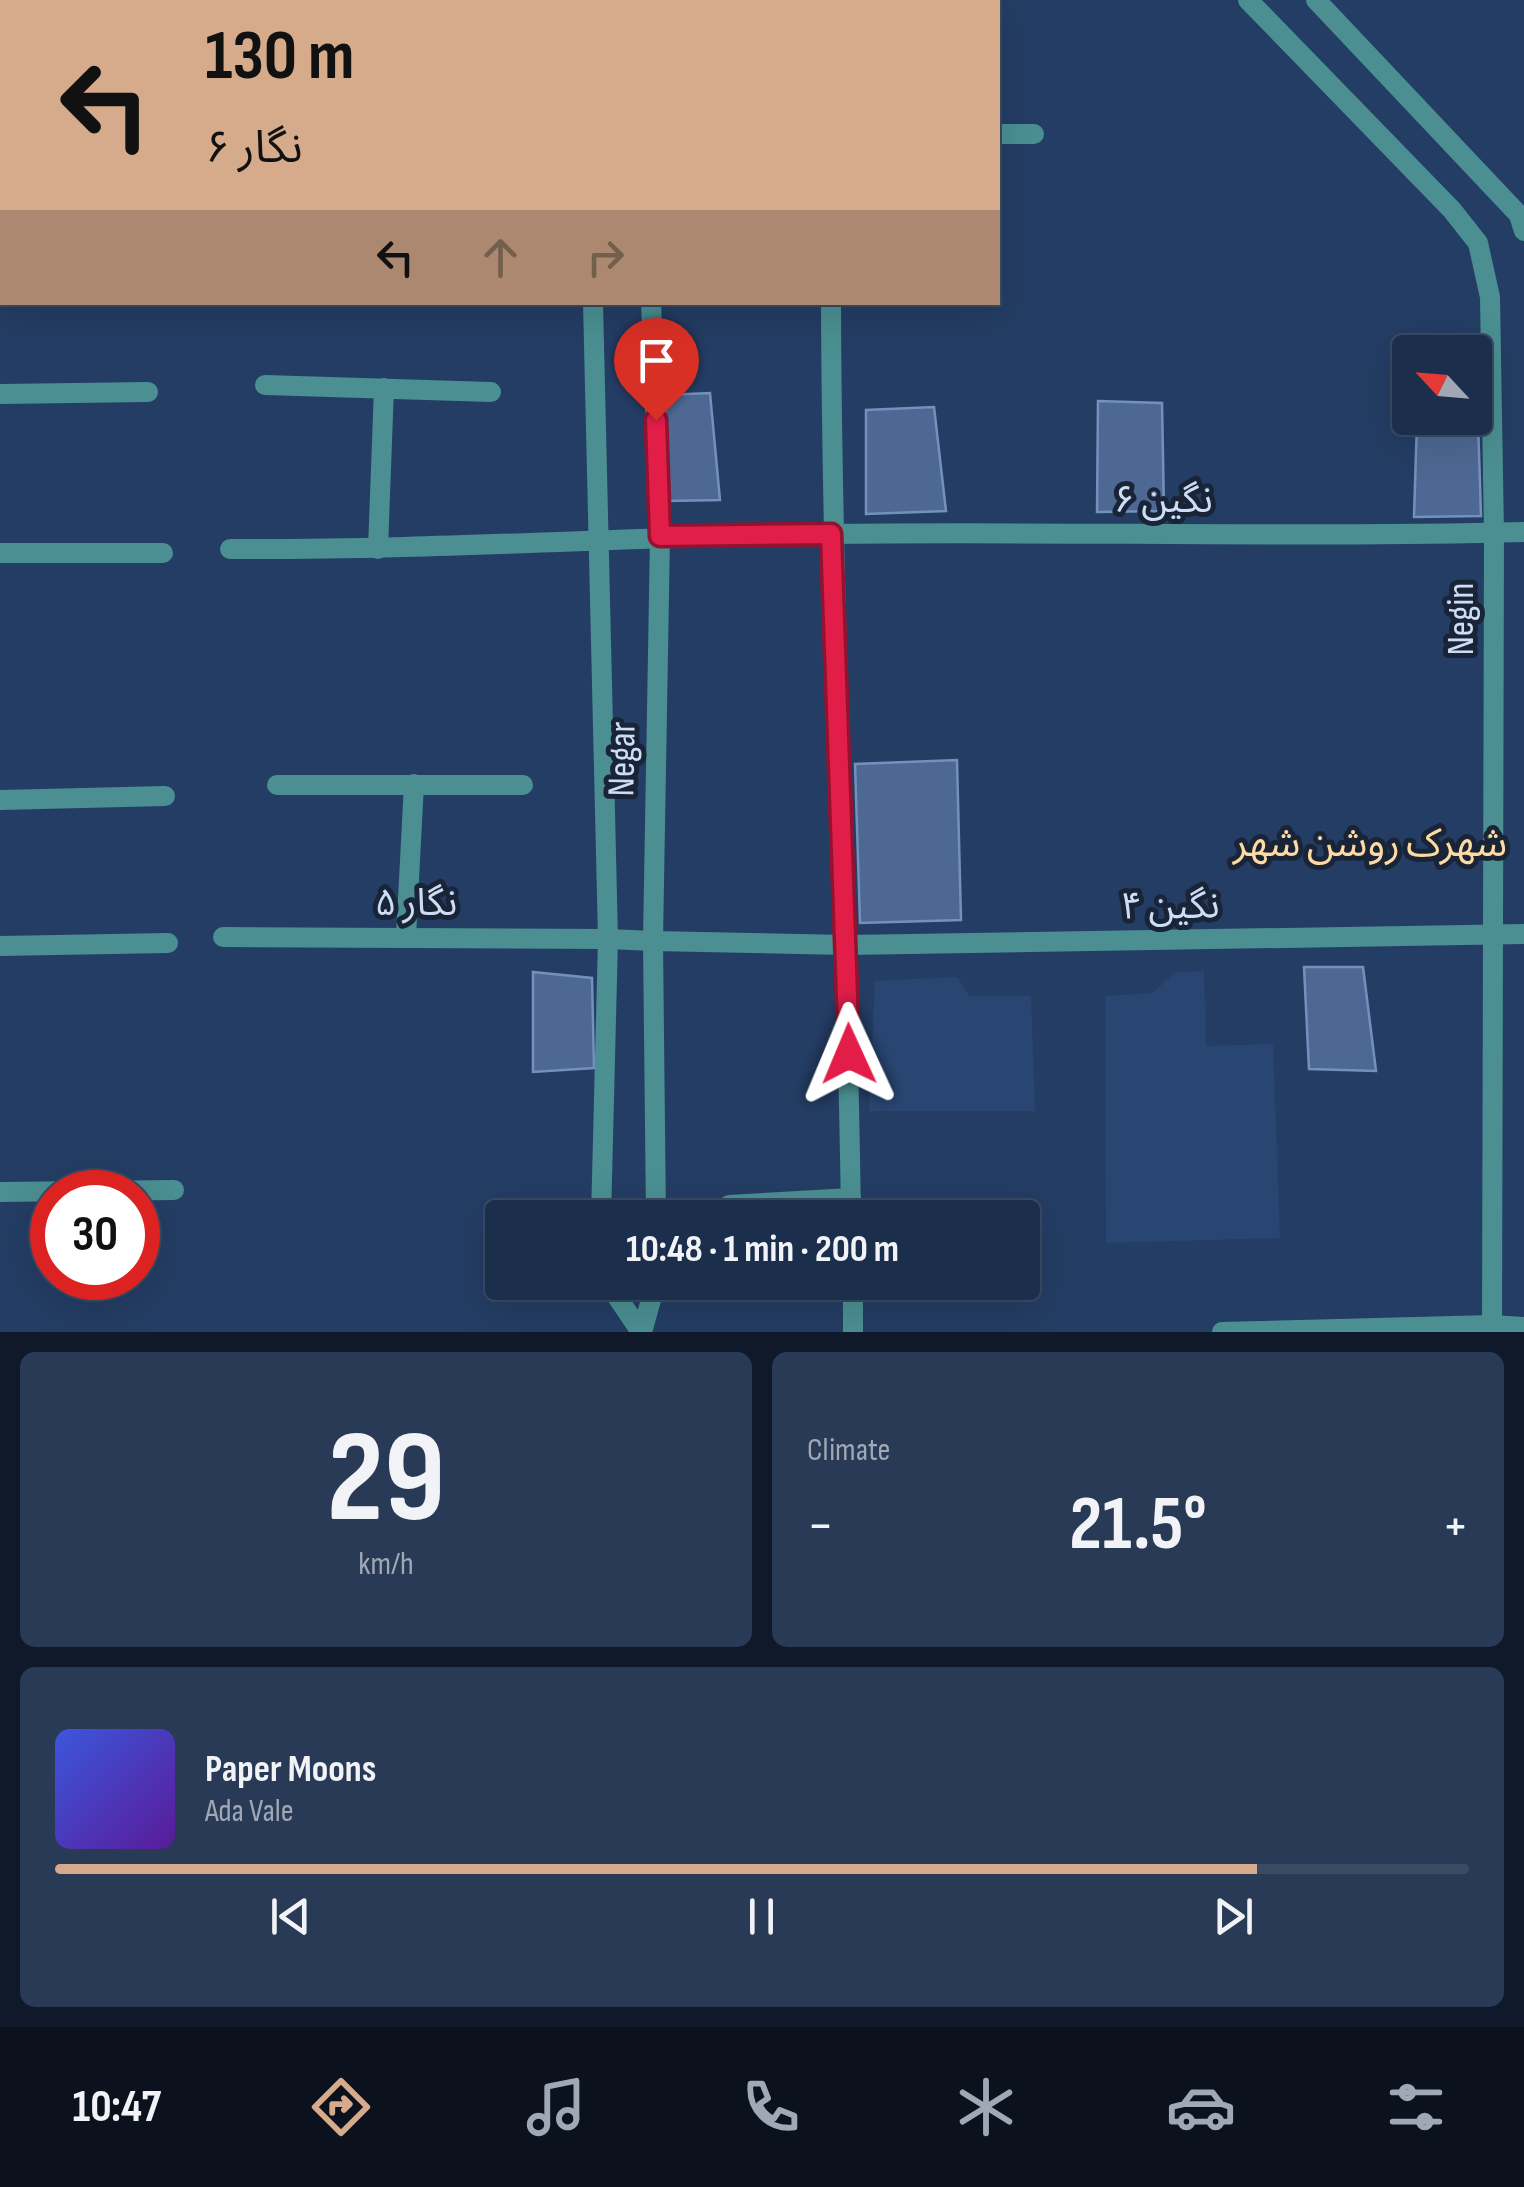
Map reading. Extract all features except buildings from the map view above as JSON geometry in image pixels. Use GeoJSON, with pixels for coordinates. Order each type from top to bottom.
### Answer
{"type":"FeatureCollection","features":[{"type":"Feature","properties":{"kind":"street","name":"Negin"},"geometry":{"type":"LineString","coordinates":[[1248,0],[1452,210],[1478,243],[1490,297],[1495,934],[1492,1328]]}},
{"type":"Feature","properties":{"kind":"street"},"geometry":{"type":"LineString","coordinates":[[1316,0],[1520,215],[1524,231]]}},
{"type":"Feature","properties":{"kind":"street"},"geometry":{"type":"LineString","coordinates":[[1000,134],[1034,134]]}},
{"type":"Feature","properties":{"kind":"street","name":"Negar"},"geometry":{"type":"LineString","coordinates":[[593,305],[608,939],[602,1200]]}},
{"type":"Feature","properties":{"kind":"street","name":"Negar"},"geometry":{"type":"LineString","coordinates":[[651,305],[660,536],[653,941],[656,1200]]}},
{"type":"Feature","properties":{"kind":"street"},"geometry":{"type":"LineString","coordinates":[[831,305],[831,534],[847,946],[851,1200]]}},
{"type":"Feature","properties":{"kind":"street"},"geometry":{"type":"LineString","coordinates":[[265,385],[492,392]]}},
{"type":"Feature","properties":{"kind":"street"},"geometry":{"type":"LineString","coordinates":[[378,550],[384,388]]}},
{"type":"Feature","properties":{"kind":"street"},"geometry":{"type":"LineString","coordinates":[[0,394],[148,392]]}},
{"type":"Feature","properties":{"kind":"street","name":"نگین ۶"},"geometry":{"type":"LineString","coordinates":[[230,549],[378,550],[660,536],[1524,532]]}},
{"type":"Feature","properties":{"kind":"street"},"geometry":{"type":"LineString","coordinates":[[0,553],[163,553]]}},
{"type":"Feature","properties":{"kind":"street"},"geometry":{"type":"LineString","coordinates":[[406,937],[414,784]]}},
{"type":"Feature","properties":{"kind":"street"},"geometry":{"type":"LineString","coordinates":[[277,785],[522,785]]}},
{"type":"Feature","properties":{"kind":"street"},"geometry":{"type":"LineString","coordinates":[[0,800],[165,796]]}},
{"type":"Feature","properties":{"kind":"street","name":"نگین ۴"},"geometry":{"type":"LineString","coordinates":[[653,941],[847,946],[1524,934]]}},
{"type":"Feature","properties":{"kind":"street","name":"نگار ۵"},"geometry":{"type":"LineString","coordinates":[[223,938],[653,941]]}},
{"type":"Feature","properties":{"kind":"street"},"geometry":{"type":"LineString","coordinates":[[0,946],[168,944]]}},
{"type":"Feature","properties":{"kind":"street"},"geometry":{"type":"LineString","coordinates":[[0,1192],[174,1190]]}},
{"type":"Feature","properties":{"kind":"street"},"geometry":{"type":"LineString","coordinates":[[619,1300],[641,1332]]}},
{"type":"Feature","properties":{"kind":"street"},"geometry":{"type":"LineString","coordinates":[[641,1332],[651,1300]]}},
{"type":"Feature","properties":{"kind":"street"},"geometry":{"type":"LineString","coordinates":[[852,1300],[853,1332]]}},
{"type":"Feature","properties":{"kind":"street"},"geometry":{"type":"LineString","coordinates":[[1222,1332],[1524,1326]]}},
{"type":"Feature","properties":{"kind":"shaded area"},"geometry":{"type":"Polygon","coordinates":[[[1204,971],[1206,1046],[1273,1044],[1280,1238],[1106,1243],[1105,996],[1153,993],[1175,972],[1204,971]]]}},
{"type":"Feature","properties":{"kind":"shaded area"},"geometry":{"type":"Polygon","coordinates":[[[957,977],[970,996],[1031,996],[1035,1111],[869,1111],[875,981],[957,977]]]}},
{"type":"Feature","properties":{"kind":"district","name":"شهرک روشن شهر"},"geometry":{"type":"Point","coordinates":[1370,842]}},
{"type":"Feature","properties":{"kind":"route"},"geometry":{"type":"LineString","coordinates":[[656,420],[660,536],[831,534],[849,1054]]}}]}
